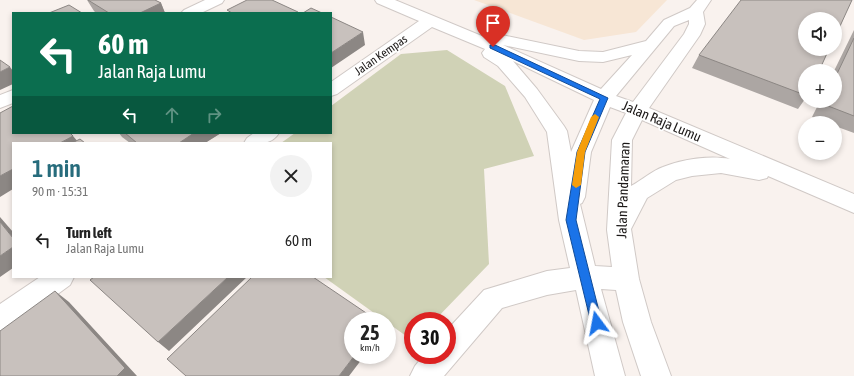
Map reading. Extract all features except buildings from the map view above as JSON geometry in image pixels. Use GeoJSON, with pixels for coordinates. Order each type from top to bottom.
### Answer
{"type":"FeatureCollection","features":[{"type":"Feature","properties":{"kind":"street"},"geometry":{"type":"LineString","coordinates":[[191,12],[217,0]]}},
{"type":"Feature","properties":{"kind":"street","name":"Jalan Raja Lumu"},"geometry":{"type":"LineString","coordinates":[[382,0],[455,30],[604,98],[637,110],[854,204]]}},
{"type":"Feature","properties":{"kind":"street"},"geometry":{"type":"LineString","coordinates":[[571,220],[581,152],[604,98],[669,23],[700,6]]}},
{"type":"Feature","properties":{"kind":"street","name":"Jalan Pandamaran"},"geometry":{"type":"LineString","coordinates":[[656,376],[637,322],[626,279],[619,230],[622,140],[637,110],[692,34],[697,24],[700,6]]}},
{"type":"Feature","properties":{"kind":"street","name":"Jalan Kempas"},"geometry":{"type":"LineString","coordinates":[[332,89],[431,20]]}},
{"type":"Feature","properties":{"kind":"street"},"geometry":{"type":"LineString","coordinates":[[455,30],[578,56],[603,57],[651,45]]}},
{"type":"Feature","properties":{"kind":"street"},"geometry":{"type":"LineString","coordinates":[[455,30],[504,62],[531,93],[557,131],[571,220],[610,376]]}},
{"type":"Feature","properties":{"kind":"street"},"geometry":{"type":"LineString","coordinates":[[0,102],[12,96]]}},
{"type":"Feature","properties":{"kind":"street"},"geometry":{"type":"LineString","coordinates":[[256,142],[268,134]]}},
{"type":"Feature","properties":{"kind":"street"},"geometry":{"type":"LineString","coordinates":[[619,230],[638,192],[670,173],[692,168],[721,165],[755,171],[812,186]]}},
{"type":"Feature","properties":{"kind":"street"},"geometry":{"type":"LineString","coordinates":[[456,341],[492,299],[547,283],[586,277],[626,279]]}},
{"type":"Feature","properties":{"kind":"street"},"geometry":{"type":"LineString","coordinates":[[0,320],[60,278]]}},
{"type":"Feature","properties":{"kind":"street"},"geometry":{"type":"LineString","coordinates":[[425,376],[436,364]]}},
{"type":"Feature","properties":{"kind":"shaded area"},"geometry":{"type":"Polygon","coordinates":[[[474,0],[667,0],[636,32],[584,40],[474,0]]]}},
{"type":"Feature","properties":{"kind":"green space"},"geometry":{"type":"Polygon","coordinates":[[[447,50],[505,86],[534,156],[484,169],[489,264],[443,312],[404,312],[404,335],[396,329],[396,312],[373,312],[325,278],[332,278],[332,142],[282,142],[294,134],[332,134],[332,105],[401,54],[447,50]]]}},
{"type":"Feature","properties":{"kind":"slow traffic"},"geometry":{"type":"LineString","coordinates":[[576,185],[581,152],[595,117]]}},
{"type":"Feature","properties":{"kind":"route"},"geometry":{"type":"LineString","coordinates":[[493,47],[604,98],[581,152],[571,220],[597,323]]}}]}
